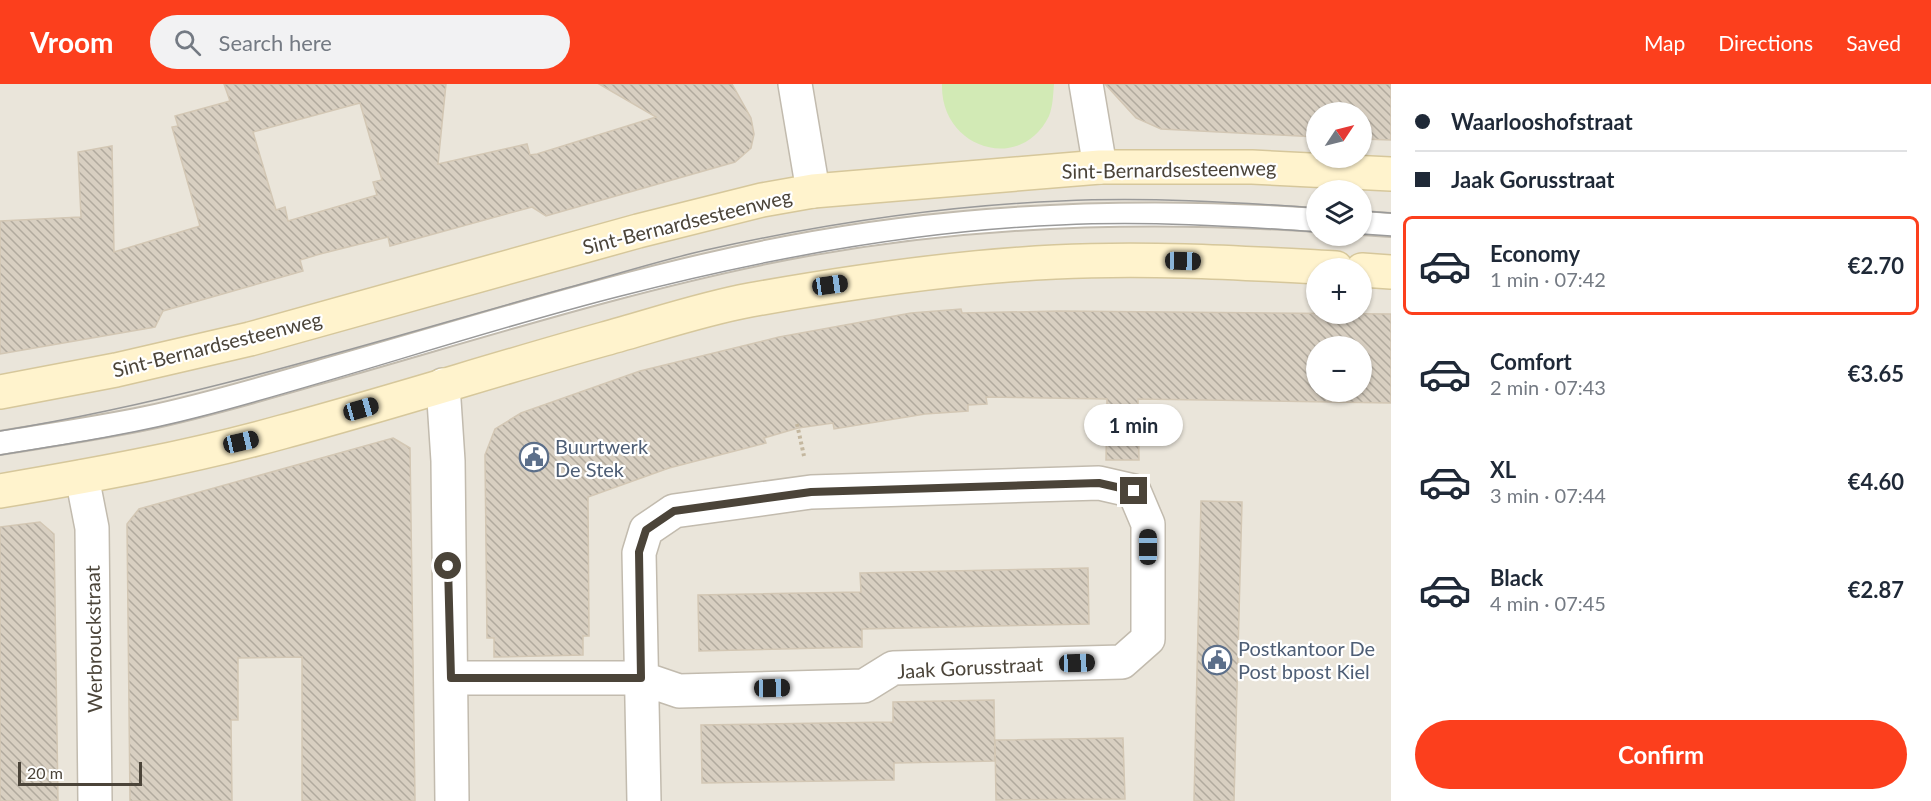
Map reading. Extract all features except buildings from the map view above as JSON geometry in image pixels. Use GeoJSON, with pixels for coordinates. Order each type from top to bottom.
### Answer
{"type":"FeatureCollection","features":[{"type":"Feature","properties":{"kind":"street"},"geometry":{"type":"LineString","coordinates":[[795,84],[813,191]]}},
{"type":"Feature","properties":{"kind":"street"},"geometry":{"type":"LineString","coordinates":[[1086,84],[1100,167]]}},
{"type":"Feature","properties":{"kind":"street","name":"Sint-Bernardsesteenweg"},"geometry":{"type":"LineString","coordinates":[[0,393],[116,370],[250,339],[638,231],[762,200],[813,191],[1100,167],[1252,167],[1391,174]]}},
{"type":"Feature","properties":{"kind":"street"},"geometry":{"type":"LineString","coordinates":[[0,491],[82,477],[280,433],[443,384],[751,300],[906,275],[988,266],[1119,260],[1205,261],[1306,266]]}},
{"type":"Feature","properties":{"kind":"street"},"geometry":{"type":"LineString","coordinates":[[1372,271],[1391,272]]}},
{"type":"Feature","properties":{"kind":"street"},"geometry":{"type":"LineString","coordinates":[[443,384],[448,461],[448,629],[451,678],[452,801]]}},
{"type":"Feature","properties":{"kind":"street","name":"Werbrouckstraat"},"geometry":{"type":"LineString","coordinates":[[82,477],[92,528],[95,801]]}},
{"type":"Feature","properties":{"kind":"street","name":"Jaak Gorusstraat"},"geometry":{"type":"LineString","coordinates":[[451,678],[641,678],[679,691],[864,686],[893,668],[1122,662],[1148,639],[1148,524],[1134,491],[1099,483],[811,492],[674,511],[646,530],[639,552],[641,678],[644,801]]}},
{"type":"Feature","properties":{"kind":"lane"},"geometry":{"type":"LineString","coordinates":[[0,443],[147,418],[615,288],[727,261],[834,239],[950,222],[1050,215],[1124,214],[1306,220]]}},
{"type":"Feature","properties":{"kind":"lane"},"geometry":{"type":"LineString","coordinates":[[1372,224],[1391,225]]}},
{"type":"Feature","properties":{"kind":"shaded area"},"geometry":{"type":"Polygon","coordinates":[[[0,84],[1391,84],[1391,801],[0,801],[0,84]]]}},
{"type":"Feature","properties":{"kind":"green space"},"geometry":{"type":"Polygon","coordinates":[[[942,84],[1054,84],[1049,116],[1036,134],[1020,145],[1002,149],[984,146],[968,138],[954,125],[945,106],[942,84]]]}},
{"type":"Feature","properties":{"kind":"tram line"},"geometry":{"type":"LineString","coordinates":[[0,431],[72,418],[213,386],[353,349],[670,259],[838,224],[971,207],[1093,200],[1189,201],[1306,207]]}},
{"type":"Feature","properties":{"kind":"tram line"},"geometry":{"type":"LineString","coordinates":[[1372,212],[1391,213]]}},
{"type":"Feature","properties":{"kind":"tram line"},"geometry":{"type":"LineString","coordinates":[[0,455],[175,423],[305,388],[621,296],[729,270],[839,249],[950,233],[1061,225],[1189,225],[1306,231]]}},
{"type":"Feature","properties":{"kind":"tram line"},"geometry":{"type":"LineString","coordinates":[[1372,235],[1391,236]]}},
{"type":"Feature","properties":{"kind":"place","name":"Buurtwerk De Stek"},"geometry":{"type":"Point","coordinates":[534,457]}},
{"type":"Feature","properties":{"kind":"place","name":"Postkantoor De Post bpost Kiel"},"geometry":{"type":"Point","coordinates":[1217,660]}},
{"type":"Feature","properties":{"kind":"route"},"geometry":{"type":"LineString","coordinates":[[448,566],[451,678],[641,678],[639,552],[646,530],[674,511],[811,492],[1099,483],[1134,491]]}}]}
